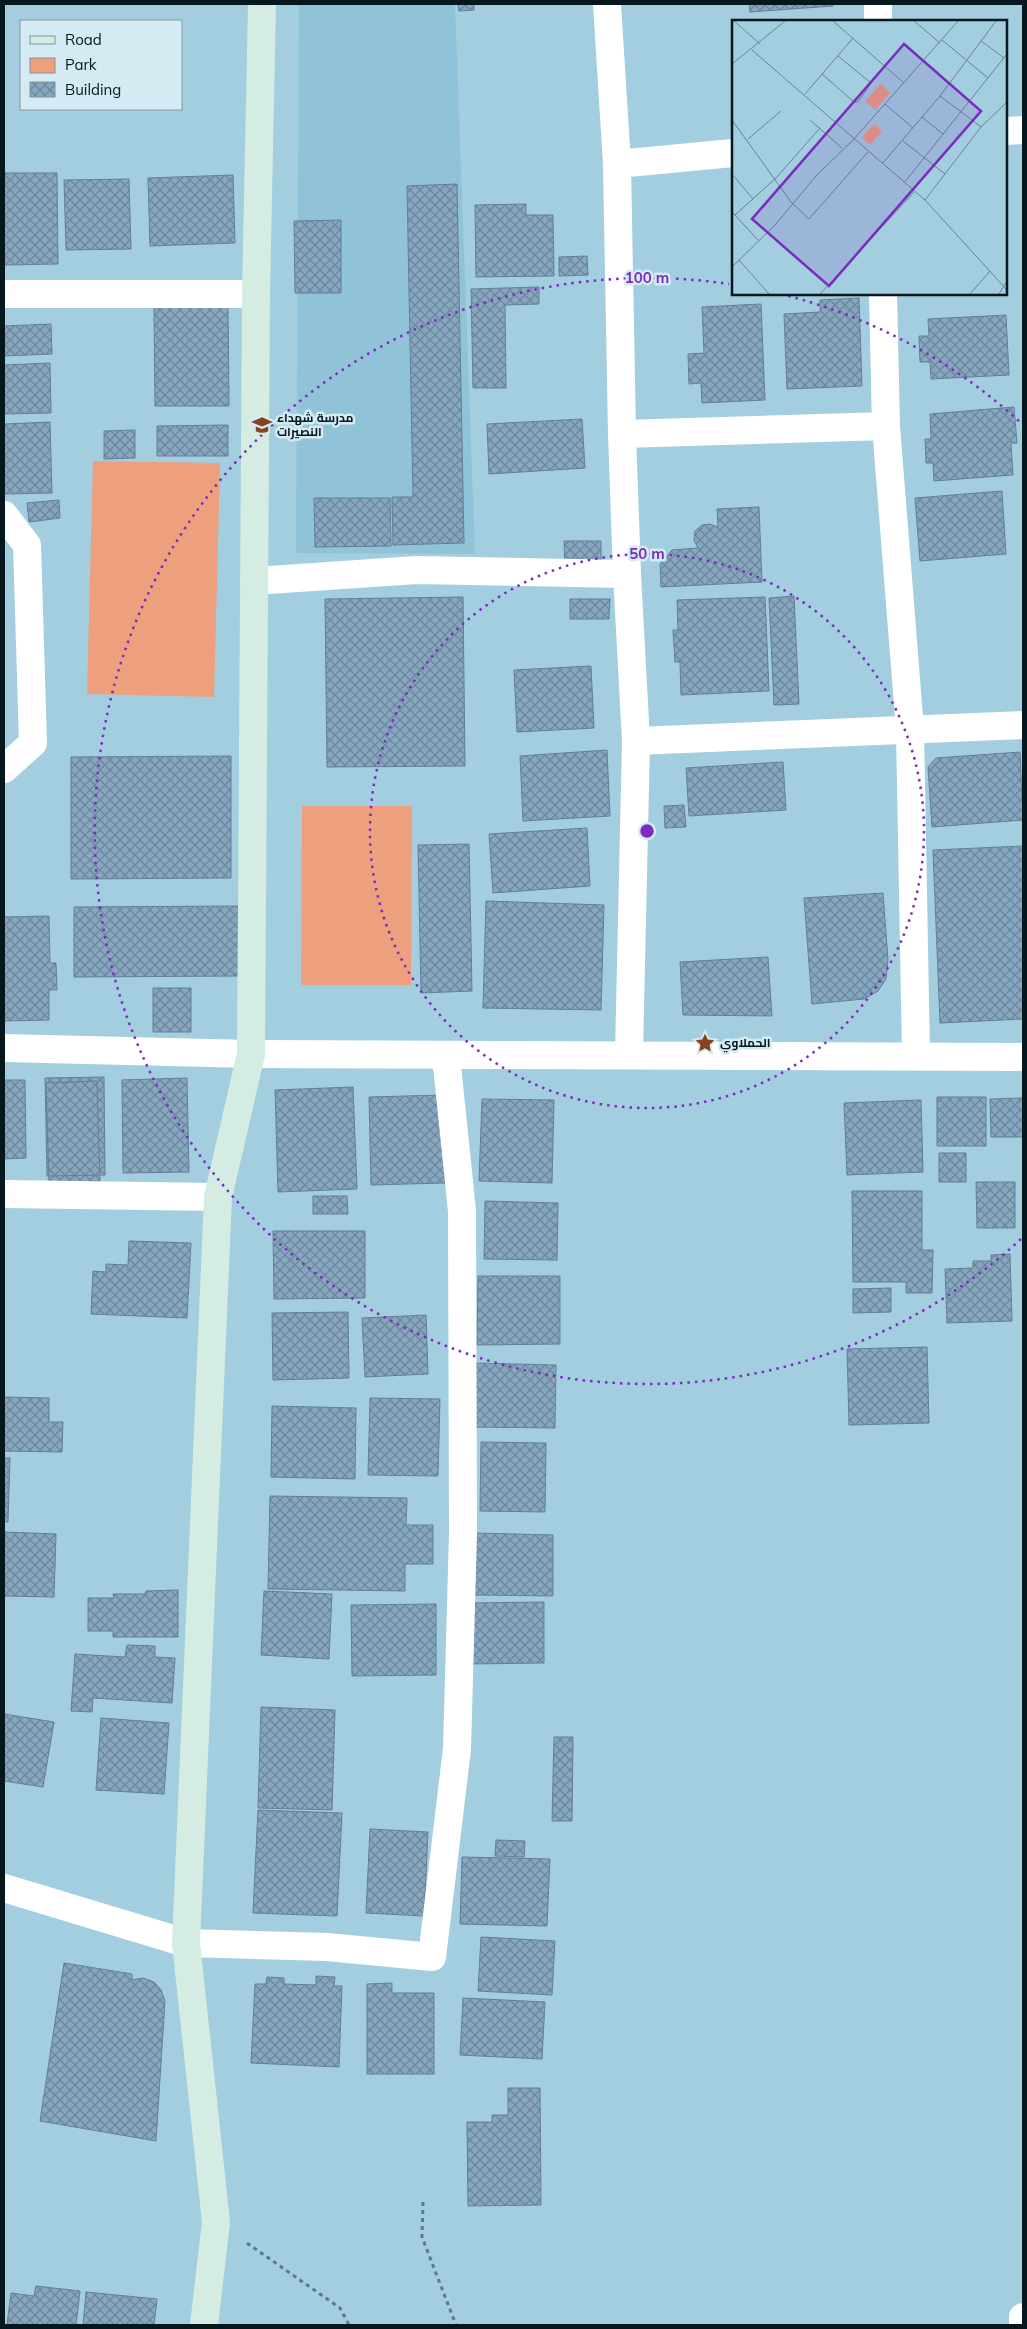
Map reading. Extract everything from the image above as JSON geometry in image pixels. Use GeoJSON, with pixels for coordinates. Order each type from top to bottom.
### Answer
{"type":"FeatureCollection","features":[{"type":"Feature","properties":{"kind":"street"},"geometry":{"type":"LineString","coordinates":[[204,2325],[216,2222],[186,1943],[218,1197],[252,1054],[256,294],[262,4]]}},
{"type":"Feature","properties":{"kind":"street"},"geometry":{"type":"LineString","coordinates":[[607,4],[617,164],[626,574],[636,741],[629,1054]]}},
{"type":"Feature","properties":{"kind":"street"},"geometry":{"type":"LineString","coordinates":[[878,4],[878,20]]}},
{"type":"Feature","properties":{"kind":"street"},"geometry":{"type":"LineString","coordinates":[[1007,131],[1023,130]]}},
{"type":"Feature","properties":{"kind":"street"},"geometry":{"type":"LineString","coordinates":[[617,164],[732,153]]}},
{"type":"Feature","properties":{"kind":"street"},"geometry":{"type":"LineString","coordinates":[[4,294],[256,294]]}},
{"type":"Feature","properties":{"kind":"street"},"geometry":{"type":"LineString","coordinates":[[883,295],[886,426],[910,730],[916,1056]]}},
{"type":"Feature","properties":{"kind":"street"},"geometry":{"type":"LineString","coordinates":[[622,434],[886,426]]}},
{"type":"Feature","properties":{"kind":"street"},"geometry":{"type":"LineString","coordinates":[[4,515],[27,545],[33,743],[4,769]]}},
{"type":"Feature","properties":{"kind":"street"},"geometry":{"type":"LineString","coordinates":[[254,581],[416,570],[626,574]]}},
{"type":"Feature","properties":{"kind":"street"},"geometry":{"type":"LineString","coordinates":[[636,741],[1023,725]]}},
{"type":"Feature","properties":{"kind":"street"},"geometry":{"type":"LineString","coordinates":[[4,1048],[252,1054],[446,1056],[629,1054],[1023,1057]]}},
{"type":"Feature","properties":{"kind":"street"},"geometry":{"type":"LineString","coordinates":[[4,1888],[186,1943],[327,1947],[432,1957],[457,1749],[463,1533],[462,1210],[446,1056]]}},
{"type":"Feature","properties":{"kind":"street"},"geometry":{"type":"LineString","coordinates":[[4,1194],[218,1197]]}},
{"type":"Feature","properties":{"kind":"street"},"geometry":{"type":"LineString","coordinates":[[1023,2317],[1023,2325]]}},
{"type":"Feature","properties":{"kind":"path"},"geometry":{"type":"LineString","coordinates":[[423,2202],[422,2238],[456,2325]]}},
{"type":"Feature","properties":{"kind":"path"},"geometry":{"type":"LineString","coordinates":[[216,2222],[340,2308],[349,2325]]}},
{"type":"Feature","properties":{"kind":"shaded area"},"geometry":{"type":"Polygon","coordinates":[[[299,4],[455,4],[475,554],[296,553],[299,4]]]}},
{"type":"Feature","properties":{"kind":"green space"},"geometry":{"type":"Polygon","coordinates":[[[93,461],[220,463],[214,697],[87,694],[93,461]]]}},
{"type":"Feature","properties":{"kind":"green space"},"geometry":{"type":"Polygon","coordinates":[[[302,806],[412,806],[411,985],[301,985],[302,806]]]}},
{"type":"Feature","properties":{"kind":"building"},"geometry":{"type":"Polygon","coordinates":[[[458,4],[474,4],[474,10],[459,11],[458,4]]]}},
{"type":"Feature","properties":{"kind":"building"},"geometry":{"type":"Polygon","coordinates":[[[749,4],[833,4],[833,6],[750,12],[749,4]]]}},
{"type":"Feature","properties":{"kind":"building"},"geometry":{"type":"Polygon","coordinates":[[[4,173],[57,173],[58,264],[4,265],[4,173]]]}},
{"type":"Feature","properties":{"kind":"building"},"geometry":{"type":"Polygon","coordinates":[[[233,175],[235,243],[150,246],[148,178],[233,175]]]}},
{"type":"Feature","properties":{"kind":"building"},"geometry":{"type":"Polygon","coordinates":[[[129,179],[131,249],[66,250],[64,180],[129,179]]]}},
{"type":"Feature","properties":{"kind":"building"},"geometry":{"type":"Polygon","coordinates":[[[457,184],[464,543],[393,545],[392,497],[413,497],[407,186],[457,184]]]}},
{"type":"Feature","properties":{"kind":"building"},"geometry":{"type":"Polygon","coordinates":[[[526,204],[526,215],[553,215],[554,276],[476,277],[475,205],[526,204]]]}},
{"type":"Feature","properties":{"kind":"building"},"geometry":{"type":"Polygon","coordinates":[[[341,220],[341,293],[295,293],[294,221],[341,220]]]}},
{"type":"Feature","properties":{"kind":"building"},"geometry":{"type":"Polygon","coordinates":[[[587,256],[588,275],[559,276],[559,257],[587,256]]]}},
{"type":"Feature","properties":{"kind":"building"},"geometry":{"type":"Polygon","coordinates":[[[539,287],[539,304],[505,305],[506,388],[473,388],[471,289],[539,287]]]}},
{"type":"Feature","properties":{"kind":"building"},"geometry":{"type":"Polygon","coordinates":[[[859,298],[862,386],[787,389],[784,314],[820,312],[820,300],[859,298]]]}},
{"type":"Feature","properties":{"kind":"building"},"geometry":{"type":"Polygon","coordinates":[[[761,304],[765,400],[702,403],[701,383],[689,384],[688,354],[704,353],[702,307],[761,304]]]}},
{"type":"Feature","properties":{"kind":"building"},"geometry":{"type":"Polygon","coordinates":[[[228,305],[229,406],[155,406],[154,306],[228,305]]]}},
{"type":"Feature","properties":{"kind":"building"},"geometry":{"type":"Polygon","coordinates":[[[1006,315],[1009,375],[931,379],[930,362],[920,362],[919,336],[929,336],[928,319],[1006,315]]]}},
{"type":"Feature","properties":{"kind":"building"},"geometry":{"type":"Polygon","coordinates":[[[51,324],[52,354],[4,356],[4,326],[51,324]]]}},
{"type":"Feature","properties":{"kind":"building"},"geometry":{"type":"Polygon","coordinates":[[[50,363],[51,413],[4,414],[4,365],[50,363]]]}},
{"type":"Feature","properties":{"kind":"building"},"geometry":{"type":"Polygon","coordinates":[[[1014,407],[1017,443],[1011,443],[1013,475],[934,481],[933,463],[926,463],[925,439],[931,439],[930,414],[1014,407]]]}},
{"type":"Feature","properties":{"kind":"building"},"geometry":{"type":"Polygon","coordinates":[[[582,419],[585,468],[489,474],[487,424],[582,419]]]}},
{"type":"Feature","properties":{"kind":"building"},"geometry":{"type":"Polygon","coordinates":[[[50,422],[52,493],[4,494],[4,424],[50,422]]]}},
{"type":"Feature","properties":{"kind":"building"},"geometry":{"type":"Polygon","coordinates":[[[228,425],[228,456],[157,456],[157,426],[228,425]]]}},
{"type":"Feature","properties":{"kind":"building"},"geometry":{"type":"Polygon","coordinates":[[[135,430],[135,458],[104,459],[104,431],[135,430]]]}},
{"type":"Feature","properties":{"kind":"building"},"geometry":{"type":"Polygon","coordinates":[[[1002,491],[1006,554],[920,561],[915,498],[1002,491]]]}},
{"type":"Feature","properties":{"kind":"building"},"geometry":{"type":"Polygon","coordinates":[[[314,498],[390,498],[391,546],[315,547],[314,498]]]}},
{"type":"Feature","properties":{"kind":"building"},"geometry":{"type":"Polygon","coordinates":[[[59,500],[60,518],[29,522],[27,503],[59,500]]]}},
{"type":"Feature","properties":{"kind":"building"},"geometry":{"type":"Polygon","coordinates":[[[759,507],[762,582],[661,587],[660,564],[672,550],[698,548],[694,540],[695,531],[702,525],[710,524],[718,527],[717,509],[759,507]]]}},
{"type":"Feature","properties":{"kind":"building"},"geometry":{"type":"Polygon","coordinates":[[[564,541],[601,541],[601,567],[565,567],[564,541]]]}},
{"type":"Feature","properties":{"kind":"building"},"geometry":{"type":"Polygon","coordinates":[[[794,596],[799,704],[774,705],[769,598],[794,596]]]}},
{"type":"Feature","properties":{"kind":"building"},"geometry":{"type":"Polygon","coordinates":[[[463,597],[465,766],[327,767],[325,599],[463,597]]]}},
{"type":"Feature","properties":{"kind":"building"},"geometry":{"type":"Polygon","coordinates":[[[765,597],[769,691],[681,695],[680,662],[675,662],[673,630],[678,630],[677,600],[765,597]]]}},
{"type":"Feature","properties":{"kind":"building"},"geometry":{"type":"Polygon","coordinates":[[[570,599],[610,599],[609,619],[570,619],[570,599]]]}},
{"type":"Feature","properties":{"kind":"building"},"geometry":{"type":"Polygon","coordinates":[[[591,666],[594,728],[517,732],[514,670],[591,666]]]}},
{"type":"Feature","properties":{"kind":"building"},"geometry":{"type":"Polygon","coordinates":[[[607,750],[610,816],[523,821],[520,756],[607,750]]]}},
{"type":"Feature","properties":{"kind":"building"},"geometry":{"type":"Polygon","coordinates":[[[1020,752],[1023,820],[932,827],[928,767],[936,758],[1020,752]]]}},
{"type":"Feature","properties":{"kind":"building"},"geometry":{"type":"Polygon","coordinates":[[[231,756],[231,878],[71,879],[71,757],[231,756]]]}},
{"type":"Feature","properties":{"kind":"building"},"geometry":{"type":"Polygon","coordinates":[[[783,762],[786,810],[689,816],[686,768],[783,762]]]}},
{"type":"Feature","properties":{"kind":"building"},"geometry":{"type":"Polygon","coordinates":[[[684,805],[686,827],[665,828],[664,806],[684,805]]]}},
{"type":"Feature","properties":{"kind":"building"},"geometry":{"type":"Polygon","coordinates":[[[587,828],[590,886],[493,893],[489,834],[587,828]]]}},
{"type":"Feature","properties":{"kind":"building"},"geometry":{"type":"Polygon","coordinates":[[[469,844],[472,991],[421,993],[418,845],[469,844]]]}},
{"type":"Feature","properties":{"kind":"building"},"geometry":{"type":"Polygon","coordinates":[[[1023,846],[1023,1019],[940,1023],[933,850],[1023,846]]]}},
{"type":"Feature","properties":{"kind":"building"},"geometry":{"type":"Polygon","coordinates":[[[883,893],[888,960],[886,979],[878,991],[864,999],[812,1004],[804,898],[883,893]]]}},
{"type":"Feature","properties":{"kind":"building"},"geometry":{"type":"Polygon","coordinates":[[[486,901],[604,905],[601,1010],[483,1008],[486,901]]]}},
{"type":"Feature","properties":{"kind":"building"},"geometry":{"type":"Polygon","coordinates":[[[240,906],[240,976],[74,977],[74,907],[240,906]]]}},
{"type":"Feature","properties":{"kind":"building"},"geometry":{"type":"Polygon","coordinates":[[[49,916],[50,963],[56,963],[57,990],[49,990],[49,1020],[4,1021],[4,917],[49,916]]]}},
{"type":"Feature","properties":{"kind":"building"},"geometry":{"type":"Polygon","coordinates":[[[768,957],[772,1016],[683,1015],[680,962],[768,957]]]}},
{"type":"Feature","properties":{"kind":"building"},"geometry":{"type":"Polygon","coordinates":[[[153,988],[191,988],[191,1032],[153,1032],[153,988]]]}},
{"type":"Feature","properties":{"kind":"building"},"geometry":{"type":"Polygon","coordinates":[[[104,1077],[105,1175],[47,1176],[45,1078],[104,1077]]]}},
{"type":"Feature","properties":{"kind":"building"},"geometry":{"type":"Polygon","coordinates":[[[187,1078],[189,1172],[123,1173],[122,1080],[187,1078]]]}},
{"type":"Feature","properties":{"kind":"building"},"geometry":{"type":"Polygon","coordinates":[[[4,1080],[25,1080],[26,1158],[4,1159],[4,1080]]]}},
{"type":"Feature","properties":{"kind":"building"},"geometry":{"type":"Polygon","coordinates":[[[97,1081],[100,1181],[49,1183],[46,1083],[97,1081]]]}},
{"type":"Feature","properties":{"kind":"building"},"geometry":{"type":"Polygon","coordinates":[[[353,1087],[357,1189],[278,1192],[275,1090],[353,1087]]]}},
{"type":"Feature","properties":{"kind":"building"},"geometry":{"type":"Polygon","coordinates":[[[443,1095],[445,1183],[371,1185],[369,1097],[443,1095]]]}},
{"type":"Feature","properties":{"kind":"building"},"geometry":{"type":"Polygon","coordinates":[[[937,1097],[986,1097],[986,1146],[937,1146],[937,1097]]]}},
{"type":"Feature","properties":{"kind":"building"},"geometry":{"type":"Polygon","coordinates":[[[1023,1098],[1023,1137],[991,1137],[990,1099],[1023,1098]]]}},
{"type":"Feature","properties":{"kind":"building"},"geometry":{"type":"Polygon","coordinates":[[[482,1099],[554,1100],[552,1183],[479,1181],[482,1099]]]}},
{"type":"Feature","properties":{"kind":"building"},"geometry":{"type":"Polygon","coordinates":[[[921,1100],[923,1172],[847,1175],[844,1103],[921,1100]]]}},
{"type":"Feature","properties":{"kind":"building"},"geometry":{"type":"Polygon","coordinates":[[[939,1153],[966,1153],[966,1182],[939,1182],[939,1153]]]}},
{"type":"Feature","properties":{"kind":"building"},"geometry":{"type":"Polygon","coordinates":[[[976,1182],[1015,1182],[1015,1228],[977,1228],[976,1182]]]}},
{"type":"Feature","properties":{"kind":"building"},"geometry":{"type":"Polygon","coordinates":[[[852,1191],[922,1191],[922,1250],[933,1250],[932,1293],[906,1293],[906,1282],[853,1282],[852,1191]]]}},
{"type":"Feature","properties":{"kind":"building"},"geometry":{"type":"Polygon","coordinates":[[[313,1196],[347,1196],[348,1214],[313,1214],[313,1196]]]}},
{"type":"Feature","properties":{"kind":"building"},"geometry":{"type":"Polygon","coordinates":[[[485,1201],[558,1203],[557,1260],[484,1259],[485,1201]]]}},
{"type":"Feature","properties":{"kind":"building"},"geometry":{"type":"Polygon","coordinates":[[[273,1231],[365,1231],[365,1298],[274,1299],[273,1231]]]}},
{"type":"Feature","properties":{"kind":"building"},"geometry":{"type":"Polygon","coordinates":[[[129,1241],[191,1243],[187,1318],[91,1314],[93,1271],[106,1272],[106,1264],[128,1265],[129,1241]]]}},
{"type":"Feature","properties":{"kind":"building"},"geometry":{"type":"Polygon","coordinates":[[[1010,1254],[1012,1321],[947,1323],[945,1269],[973,1268],[973,1261],[991,1261],[991,1255],[1010,1254]]]}},
{"type":"Feature","properties":{"kind":"building"},"geometry":{"type":"Polygon","coordinates":[[[478,1276],[560,1276],[560,1344],[477,1345],[478,1276]]]}},
{"type":"Feature","properties":{"kind":"building"},"geometry":{"type":"Polygon","coordinates":[[[891,1288],[891,1312],[853,1313],[853,1289],[891,1288]]]}},
{"type":"Feature","properties":{"kind":"building"},"geometry":{"type":"Polygon","coordinates":[[[348,1312],[349,1378],[273,1380],[272,1313],[348,1312]]]}},
{"type":"Feature","properties":{"kind":"building"},"geometry":{"type":"Polygon","coordinates":[[[426,1315],[428,1374],[365,1377],[362,1318],[426,1315]]]}},
{"type":"Feature","properties":{"kind":"building"},"geometry":{"type":"Polygon","coordinates":[[[927,1347],[929,1423],[849,1425],[847,1349],[927,1347]]]}},
{"type":"Feature","properties":{"kind":"building"},"geometry":{"type":"Polygon","coordinates":[[[473,1363],[556,1365],[555,1428],[472,1427],[473,1363]]]}},
{"type":"Feature","properties":{"kind":"building"},"geometry":{"type":"Polygon","coordinates":[[[4,1397],[49,1398],[49,1422],[63,1422],[62,1452],[4,1451],[4,1397]]]}},
{"type":"Feature","properties":{"kind":"building"},"geometry":{"type":"Polygon","coordinates":[[[370,1398],[440,1399],[438,1476],[368,1475],[370,1398]]]}},
{"type":"Feature","properties":{"kind":"building"},"geometry":{"type":"Polygon","coordinates":[[[272,1406],[356,1408],[355,1479],[271,1477],[272,1406]]]}},
{"type":"Feature","properties":{"kind":"building"},"geometry":{"type":"Polygon","coordinates":[[[481,1442],[546,1443],[545,1512],[480,1511],[481,1442]]]}},
{"type":"Feature","properties":{"kind":"building"},"geometry":{"type":"Polygon","coordinates":[[[4,1458],[10,1458],[8,1522],[4,1522],[4,1458]]]}},
{"type":"Feature","properties":{"kind":"building"},"geometry":{"type":"Polygon","coordinates":[[[270,1496],[407,1498],[406,1525],[433,1525],[433,1564],[405,1564],[405,1591],[268,1589],[270,1496]]]}},
{"type":"Feature","properties":{"kind":"building"},"geometry":{"type":"Polygon","coordinates":[[[4,1532],[56,1534],[54,1597],[4,1596],[4,1532]]]}},
{"type":"Feature","properties":{"kind":"building"},"geometry":{"type":"Polygon","coordinates":[[[475,1533],[553,1535],[553,1596],[474,1595],[475,1533]]]}},
{"type":"Feature","properties":{"kind":"building"},"geometry":{"type":"Polygon","coordinates":[[[178,1590],[178,1637],[113,1637],[113,1631],[88,1631],[88,1598],[114,1598],[113,1594],[145,1594],[146,1591],[178,1590]]]}},
{"type":"Feature","properties":{"kind":"building"},"geometry":{"type":"Polygon","coordinates":[[[264,1591],[332,1594],[329,1659],[261,1655],[264,1591]]]}},
{"type":"Feature","properties":{"kind":"building"},"geometry":{"type":"Polygon","coordinates":[[[544,1602],[544,1663],[470,1664],[470,1603],[544,1602]]]}},
{"type":"Feature","properties":{"kind":"building"},"geometry":{"type":"Polygon","coordinates":[[[436,1604],[436,1675],[352,1676],[351,1605],[436,1604]]]}},
{"type":"Feature","properties":{"kind":"building"},"geometry":{"type":"Polygon","coordinates":[[[127,1645],[155,1646],[155,1657],[175,1658],[172,1703],[93,1698],[92,1712],[71,1711],[75,1654],[125,1657],[127,1645]]]}},
{"type":"Feature","properties":{"kind":"building"},"geometry":{"type":"Polygon","coordinates":[[[261,1707],[335,1710],[332,1810],[258,1808],[261,1707]]]}},
{"type":"Feature","properties":{"kind":"building"},"geometry":{"type":"Polygon","coordinates":[[[4,1714],[54,1722],[43,1787],[4,1781],[4,1714]]]}},
{"type":"Feature","properties":{"kind":"building"},"geometry":{"type":"Polygon","coordinates":[[[101,1718],[169,1723],[164,1794],[96,1790],[101,1718]]]}},
{"type":"Feature","properties":{"kind":"building"},"geometry":{"type":"Polygon","coordinates":[[[554,1737],[573,1737],[572,1821],[552,1821],[554,1737]]]}},
{"type":"Feature","properties":{"kind":"building"},"geometry":{"type":"Polygon","coordinates":[[[258,1810],[342,1813],[337,1916],[253,1913],[258,1810]]]}},
{"type":"Feature","properties":{"kind":"building"},"geometry":{"type":"Polygon","coordinates":[[[370,1829],[428,1832],[424,1916],[366,1913],[370,1829]]]}},
{"type":"Feature","properties":{"kind":"building"},"geometry":{"type":"Polygon","coordinates":[[[496,1840],[525,1841],[524,1857],[495,1856],[496,1840]]]}},
{"type":"Feature","properties":{"kind":"building"},"geometry":{"type":"Polygon","coordinates":[[[462,1857],[550,1859],[547,1926],[460,1924],[462,1857]]]}},
{"type":"Feature","properties":{"kind":"building"},"geometry":{"type":"Polygon","coordinates":[[[481,1937],[555,1941],[552,1995],[478,1991],[481,1937]]]}},
{"type":"Feature","properties":{"kind":"building"},"geometry":{"type":"Polygon","coordinates":[[[64,1963],[132,1974],[132,1980],[143,1978],[154,1982],[161,1990],[165,2001],[156,2141],[40,2121],[64,1963]]]}},
{"type":"Feature","properties":{"kind":"building"},"geometry":{"type":"Polygon","coordinates":[[[316,1976],[335,1977],[334,1986],[342,1986],[339,2067],[251,2063],[255,1984],[266,1984],[267,1977],[284,1978],[284,1984],[316,1985],[316,1976]]]}},
{"type":"Feature","properties":{"kind":"building"},"geometry":{"type":"Polygon","coordinates":[[[392,1983],[392,1993],[434,1993],[434,2074],[367,2074],[367,1984],[392,1983]]]}},
{"type":"Feature","properties":{"kind":"building"},"geometry":{"type":"Polygon","coordinates":[[[463,1998],[545,2002],[542,2059],[460,2055],[463,1998]]]}},
{"type":"Feature","properties":{"kind":"building"},"geometry":{"type":"Polygon","coordinates":[[[508,2088],[540,2088],[541,2205],[468,2206],[467,2122],[492,2122],[492,2115],[508,2115],[508,2088]]]}},
{"type":"Feature","properties":{"kind":"building"},"geometry":{"type":"Polygon","coordinates":[[[36,2286],[80,2291],[76,2325],[7,2325],[11,2293],[34,2296],[36,2286]]]}},
{"type":"Feature","properties":{"kind":"building"},"geometry":{"type":"Polygon","coordinates":[[[86,2292],[157,2299],[154,2325],[83,2325],[86,2292]]]}},
{"type":"Feature","properties":{"kind":"place","name":"مدرسة شهداء النصيرات"},"geometry":{"type":"Point","coordinates":[262,425]}},
{"type":"Feature","properties":{"kind":"place","name":"الحملاوي"},"geometry":{"type":"Point","coordinates":[705,1043]}}]}
